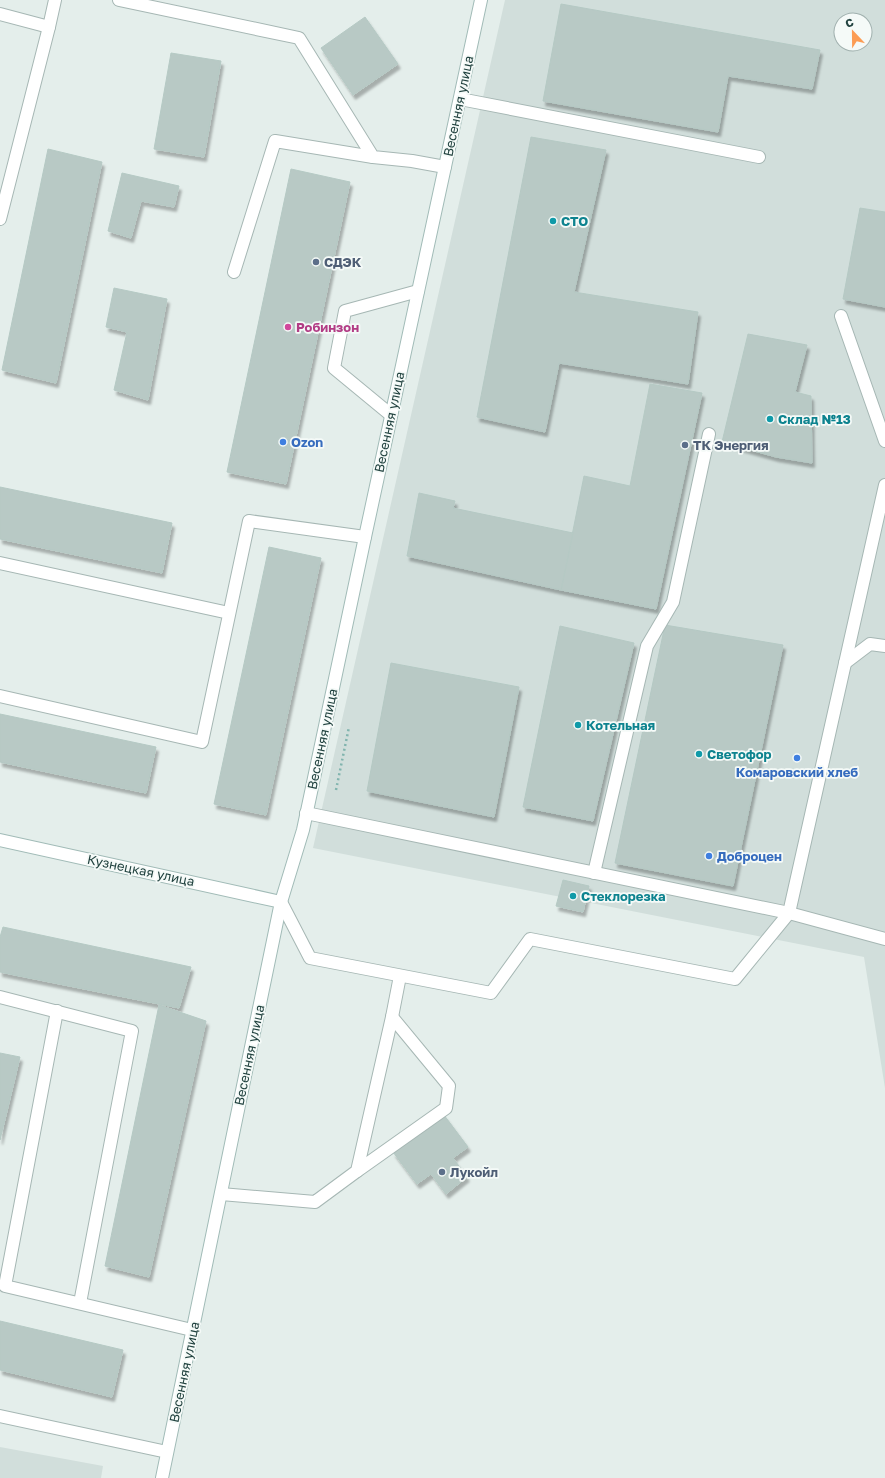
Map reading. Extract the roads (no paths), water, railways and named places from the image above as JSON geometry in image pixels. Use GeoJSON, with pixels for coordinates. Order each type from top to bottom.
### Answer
{"type":"FeatureCollection","features":[{"type":"Feature","properties":{"kind":"main road"},"geometry":{"type":"LineString","coordinates":[[0,219],[55,0]]}},
{"type":"Feature","properties":{"kind":"main road"},"geometry":{"type":"LineString","coordinates":[[119,0],[299,38],[373,157]]}},
{"type":"Feature","properties":{"kind":"main road","name":"Весенняя улица"},"geometry":{"type":"LineString","coordinates":[[162,1478],[281,902],[303,830],[481,0]]}},
{"type":"Feature","properties":{"kind":"main road"},"geometry":{"type":"LineString","coordinates":[[0,14],[49,27]]}},
{"type":"Feature","properties":{"kind":"main road"},"geometry":{"type":"LineString","coordinates":[[460,99],[759,157]]}},
{"type":"Feature","properties":{"kind":"main road"},"geometry":{"type":"LineString","coordinates":[[234,272],[275,141],[445,167]]}},
{"type":"Feature","properties":{"kind":"main road"},"geometry":{"type":"LineString","coordinates":[[391,415],[334,368],[345,311],[418,291]]}},
{"type":"Feature","properties":{"kind":"main road"},"geometry":{"type":"LineString","coordinates":[[841,316],[885,441]]}},
{"type":"Feature","properties":{"kind":"main road"},"geometry":{"type":"LineString","coordinates":[[594,873],[647,646],[672,602],[709,434]]}},
{"type":"Feature","properties":{"kind":"main road"},"geometry":{"type":"LineString","coordinates":[[281,902],[310,958],[492,993],[530,939],[735,979],[789,913],[885,485]]}},
{"type":"Feature","properties":{"kind":"main road"},"geometry":{"type":"LineString","coordinates":[[0,696],[202,742],[249,521],[365,536]]}},
{"type":"Feature","properties":{"kind":"main road"},"geometry":{"type":"LineString","coordinates":[[0,563],[229,612]]}},
{"type":"Feature","properties":{"kind":"main road"},"geometry":{"type":"LineString","coordinates":[[844,663],[870,644],[885,646]]}},
{"type":"Feature","properties":{"kind":"main road"},"geometry":{"type":"LineString","coordinates":[[306,813],[789,913],[885,939]]}},
{"type":"Feature","properties":{"kind":"main road","name":"Кузнецкая улица"},"geometry":{"type":"LineString","coordinates":[[0,840],[242,892],[281,902]]}},
{"type":"Feature","properties":{"kind":"main road"},"geometry":{"type":"LineString","coordinates":[[357,1171],[400,976]]}},
{"type":"Feature","properties":{"kind":"main road"},"geometry":{"type":"LineString","coordinates":[[0,997],[132,1032],[80,1303]]}},
{"type":"Feature","properties":{"kind":"main road"},"geometry":{"type":"LineString","coordinates":[[57,1012],[5,1286],[192,1330]]}},
{"type":"Feature","properties":{"kind":"main road"},"geometry":{"type":"LineString","coordinates":[[220,1194],[315,1202],[446,1108],[449,1086],[392,1017]]}},
{"type":"Feature","properties":{"kind":"main road"},"geometry":{"type":"LineString","coordinates":[[0,1416],[167,1452]]}},
{"type":"Feature","properties":{"kind":"place","name":"СТО"},"geometry":{"type":"Point","coordinates":[553,221]}},
{"type":"Feature","properties":{"kind":"place","name":"СДЭК"},"geometry":{"type":"Point","coordinates":[316,262]}},
{"type":"Feature","properties":{"kind":"place","name":"Робинзон"},"geometry":{"type":"Point","coordinates":[288,327]}},
{"type":"Feature","properties":{"kind":"place","name":"Склад №13"},"geometry":{"type":"Point","coordinates":[770,419]}},
{"type":"Feature","properties":{"kind":"place","name":"Ozon"},"geometry":{"type":"Point","coordinates":[283,442]}},
{"type":"Feature","properties":{"kind":"place","name":"ТК Энергия"},"geometry":{"type":"Point","coordinates":[685,445]}},
{"type":"Feature","properties":{"kind":"place","name":"Котельная"},"geometry":{"type":"Point","coordinates":[578,725]}},
{"type":"Feature","properties":{"kind":"place","name":"Светофор"},"geometry":{"type":"Point","coordinates":[699,754]}},
{"type":"Feature","properties":{"kind":"place","name":"Комаровский хлеб"},"geometry":{"type":"Point","coordinates":[797,758]}},
{"type":"Feature","properties":{"kind":"place","name":"Доброцен"},"geometry":{"type":"Point","coordinates":[709,856]}},
{"type":"Feature","properties":{"kind":"place","name":"Стеклорезка"},"geometry":{"type":"Point","coordinates":[573,896]}},
{"type":"Feature","properties":{"kind":"place","name":"Лукойл"},"geometry":{"type":"Point","coordinates":[442,1172]}}]}
